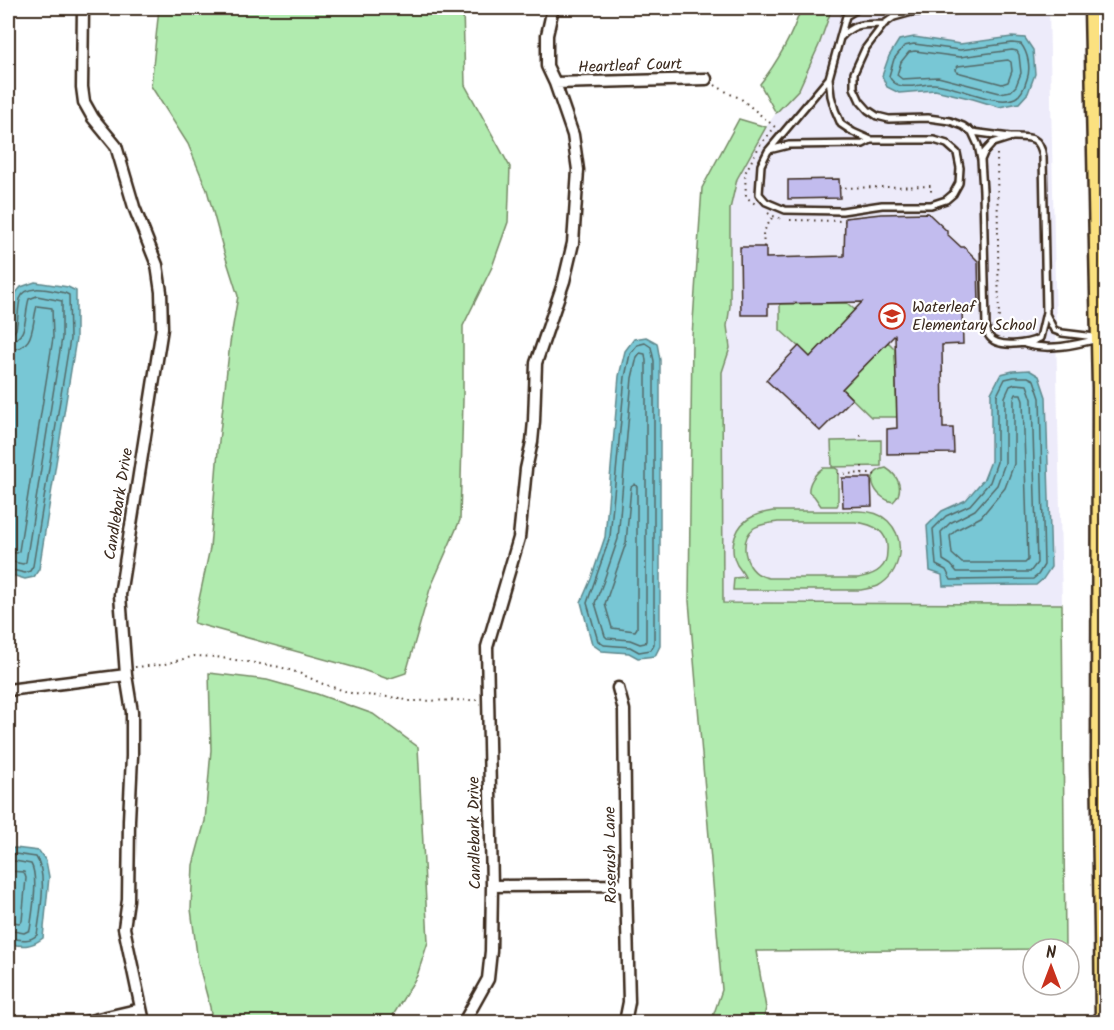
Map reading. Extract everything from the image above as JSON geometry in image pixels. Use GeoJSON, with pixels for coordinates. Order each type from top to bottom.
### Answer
{"type":"FeatureCollection","features":[{"type":"Feature","properties":{"kind":"main road"},"geometry":{"type":"LineString","coordinates":[[1093,8],[1100,338],[1104,1023]]}},
{"type":"Feature","properties":{"kind":"street","name":"Candlebark Drive"},"geometry":{"type":"LineString","coordinates":[[83,8],[82,87],[84,102],[93,118],[116,146],[134,207],[157,265],[161,292],[162,328],[120,595],[126,675],[132,712],[128,900],[124,928],[144,1023]]}},
{"type":"Feature","properties":{"kind":"street","name":"Candlebark Drive"},"geometry":{"type":"LineString","coordinates":[[464,1023],[488,979],[491,951],[492,886],[486,647],[519,538],[526,469],[533,431],[536,363],[564,281],[573,243],[579,170],[573,135],[547,66],[547,35],[552,8]]}},
{"type":"Feature","properties":{"kind":"street","name":"Heartleaf Court"},"geometry":{"type":"LineString","coordinates":[[555,83],[706,79]]}},
{"type":"Feature","properties":{"kind":"street"},"geometry":{"type":"LineString","coordinates":[[8,690],[126,675]]}},
{"type":"Feature","properties":{"kind":"street","name":"Roserush Lane"},"geometry":{"type":"LineString","coordinates":[[618,688],[624,710],[629,1002],[626,1023]]}},
{"type":"Feature","properties":{"kind":"street"},"geometry":{"type":"LineString","coordinates":[[492,886],[626,885]]}},
{"type":"Feature","properties":{"kind":"street"},"geometry":{"type":"LineString","coordinates":[[85,1023],[141,1009]]}},
{"type":"Feature","properties":{"kind":"lane"},"geometry":{"type":"LineString","coordinates":[[829,78],[768,151],[761,165],[759,194],[766,202],[785,210],[842,211],[882,206],[931,205],[946,200],[953,194],[959,183],[960,168],[957,153],[947,144],[934,140],[871,140],[853,132],[841,123],[831,96],[829,78],[846,16],[859,8]]}},
{"type":"Feature","properties":{"kind":"lane"},"geometry":{"type":"LineString","coordinates":[[985,8],[912,12],[894,16],[884,24],[865,49],[854,73],[854,88],[860,101],[877,116],[889,119],[928,118],[950,121],[972,132],[1028,137],[1036,140],[1042,147],[1046,312],[1040,338],[1023,344]]}},
{"type":"Feature","properties":{"kind":"lane"},"geometry":{"type":"LineString","coordinates":[[839,38],[849,28],[884,24]]}},
{"type":"Feature","properties":{"kind":"lane"},"geometry":{"type":"LineString","coordinates":[[972,132],[981,160],[986,326],[989,336],[994,341],[1005,344],[1023,344],[1038,348],[1071,346],[1100,338]]}},
{"type":"Feature","properties":{"kind":"lane"},"geometry":{"type":"LineString","coordinates":[[981,160],[993,143],[1012,137]]}},
{"type":"Feature","properties":{"kind":"lane"},"geometry":{"type":"LineString","coordinates":[[768,151],[789,145],[863,144],[871,140]]}},
{"type":"Feature","properties":{"kind":"lane"},"geometry":{"type":"LineString","coordinates":[[1046,312],[1054,330],[1100,338]]}},
{"type":"Feature","properties":{"kind":"path"},"geometry":{"type":"LineString","coordinates":[[997,154],[999,331]]}},
{"type":"Feature","properties":{"kind":"path"},"geometry":{"type":"LineString","coordinates":[[839,188],[931,186],[931,205]]}},
{"type":"Feature","properties":{"kind":"path"},"geometry":{"type":"LineString","coordinates":[[764,247],[763,233],[773,216]]}},
{"type":"Feature","properties":{"kind":"path"},"geometry":{"type":"LineString","coordinates":[[861,435],[861,440]]}},
{"type":"Feature","properties":{"kind":"path"},"geometry":{"type":"LineString","coordinates":[[862,466],[862,478]]}},
{"type":"Feature","properties":{"kind":"path"},"geometry":{"type":"LineString","coordinates":[[838,474],[872,473],[875,475]]}},
{"type":"Feature","properties":{"kind":"path"},"geometry":{"type":"LineString","coordinates":[[126,675],[134,667],[162,665],[202,656],[280,667],[354,694],[400,698],[408,701],[488,700]]}},
{"type":"Feature","properties":{"kind":"shaded area","name":"Waterleaf Elementary School"},"geometry":{"type":"Polygon","coordinates":[[[832,8],[1049,8],[1062,604],[723,603],[722,372],[730,348],[727,326],[730,306],[730,209],[737,179],[766,127],[799,89],[819,45],[832,8]]]}},
{"type":"Feature","properties":{"kind":"green space"},"geometry":{"type":"Polygon","coordinates":[[[159,8],[463,8],[465,85],[510,167],[508,222],[492,267],[463,326],[460,520],[430,589],[406,673],[388,679],[360,669],[194,623],[210,548],[218,450],[230,343],[238,296],[207,190],[188,144],[151,86],[159,8]]]}},
{"type":"Feature","properties":{"kind":"green space"},"geometry":{"type":"Polygon","coordinates":[[[801,8],[832,8],[819,45],[799,89],[776,113],[760,84],[784,48],[801,8]]]}},
{"type":"Feature","properties":{"kind":"green space"},"geometry":{"type":"Polygon","coordinates":[[[739,119],[766,127],[737,179],[730,209],[730,306],[727,326],[730,348],[722,372],[723,603],[1062,604],[1065,937],[1021,937],[1021,949],[756,951],[766,1008],[763,1022],[711,1022],[722,990],[689,601],[692,336],[702,188],[739,119]]]}},
{"type":"Feature","properties":{"kind":"green space"},"geometry":{"type":"Polygon","coordinates":[[[847,303],[855,310],[810,357],[780,330],[780,304],[847,303]]]}},
{"type":"Feature","properties":{"kind":"green space"},"geometry":{"type":"Polygon","coordinates":[[[888,342],[895,349],[897,417],[871,417],[842,389],[888,342]]]}},
{"type":"Feature","properties":{"kind":"green space"},"geometry":{"type":"Polygon","coordinates":[[[881,440],[881,466],[832,467],[831,441],[881,440]]]}},
{"type":"Feature","properties":{"kind":"green space"},"geometry":{"type":"Polygon","coordinates":[[[823,468],[838,470],[837,506],[821,506],[809,492],[813,479],[823,468]]]}},
{"type":"Feature","properties":{"kind":"green space"},"geometry":{"type":"Polygon","coordinates":[[[886,468],[891,471],[899,484],[899,493],[893,502],[881,496],[873,485],[874,474],[886,468]]]}},
{"type":"Feature","properties":{"kind":"green space"},"geometry":{"type":"Polygon","coordinates":[[[771,511],[862,511],[878,514],[888,521],[898,537],[899,556],[896,565],[886,580],[878,586],[860,590],[733,590],[734,578],[745,577],[734,558],[733,544],[738,530],[747,520],[771,511]],[[778,522],[759,526],[749,533],[746,539],[747,560],[761,576],[769,578],[858,578],[870,575],[883,565],[887,556],[887,544],[878,530],[855,522],[778,522]]]}},
{"type":"Feature","properties":{"kind":"green space"},"geometry":{"type":"Polygon","coordinates":[[[209,673],[267,680],[317,694],[373,714],[418,747],[428,942],[417,976],[389,1022],[212,1022],[198,962],[191,909],[193,865],[205,821],[211,750],[209,673]]]}},
{"type":"Feature","properties":{"kind":"water"},"geometry":{"type":"Polygon","coordinates":[[[914,37],[960,44],[1012,37],[1025,38],[1033,50],[1035,74],[1028,93],[1019,103],[999,107],[935,90],[899,93],[887,87],[882,76],[889,56],[899,40],[914,37]]]}},
{"type":"Feature","properties":{"kind":"water"},"geometry":{"type":"Polygon","coordinates":[[[35,282],[68,287],[76,291],[76,339],[39,569],[34,577],[25,579],[8,574],[8,349],[15,294],[21,287],[35,282]]]}},
{"type":"Feature","properties":{"kind":"water"},"geometry":{"type":"Polygon","coordinates":[[[646,337],[657,343],[660,360],[660,646],[655,656],[638,658],[629,653],[602,651],[592,644],[581,602],[605,537],[619,376],[625,351],[634,339],[646,337]]]}},
{"type":"Feature","properties":{"kind":"water"},"geometry":{"type":"Polygon","coordinates":[[[1029,370],[1039,376],[1046,397],[1051,567],[1036,585],[943,586],[942,575],[930,571],[927,526],[942,511],[966,500],[984,479],[991,461],[991,393],[1001,374],[1029,370]]]}},
{"type":"Feature","properties":{"kind":"water"},"geometry":{"type":"Polygon","coordinates":[[[8,849],[39,851],[46,861],[49,877],[43,938],[26,946],[8,944],[8,849]]]}},
{"type":"Feature","properties":{"kind":"building"},"geometry":{"type":"Polygon","coordinates":[[[839,179],[840,198],[788,199],[788,180],[839,179]]]}},
{"type":"Feature","properties":{"kind":"building"},"geometry":{"type":"Polygon","coordinates":[[[928,213],[947,231],[947,234],[978,261],[979,306],[962,308],[963,344],[942,345],[943,428],[953,428],[954,453],[887,454],[887,429],[897,428],[895,335],[842,389],[852,399],[820,431],[766,380],[799,346],[810,357],[862,302],[768,304],[768,315],[741,315],[740,247],[766,247],[766,258],[844,256],[845,218],[881,214],[928,213]]]}},
{"type":"Feature","properties":{"kind":"building"},"geometry":{"type":"Polygon","coordinates":[[[842,478],[871,478],[872,506],[843,507],[842,478]]]}},
{"type":"Feature","properties":{"kind":"place","name":"Waterleaf Elementary School"},"geometry":{"type":"Point","coordinates":[892,316]}}]}
